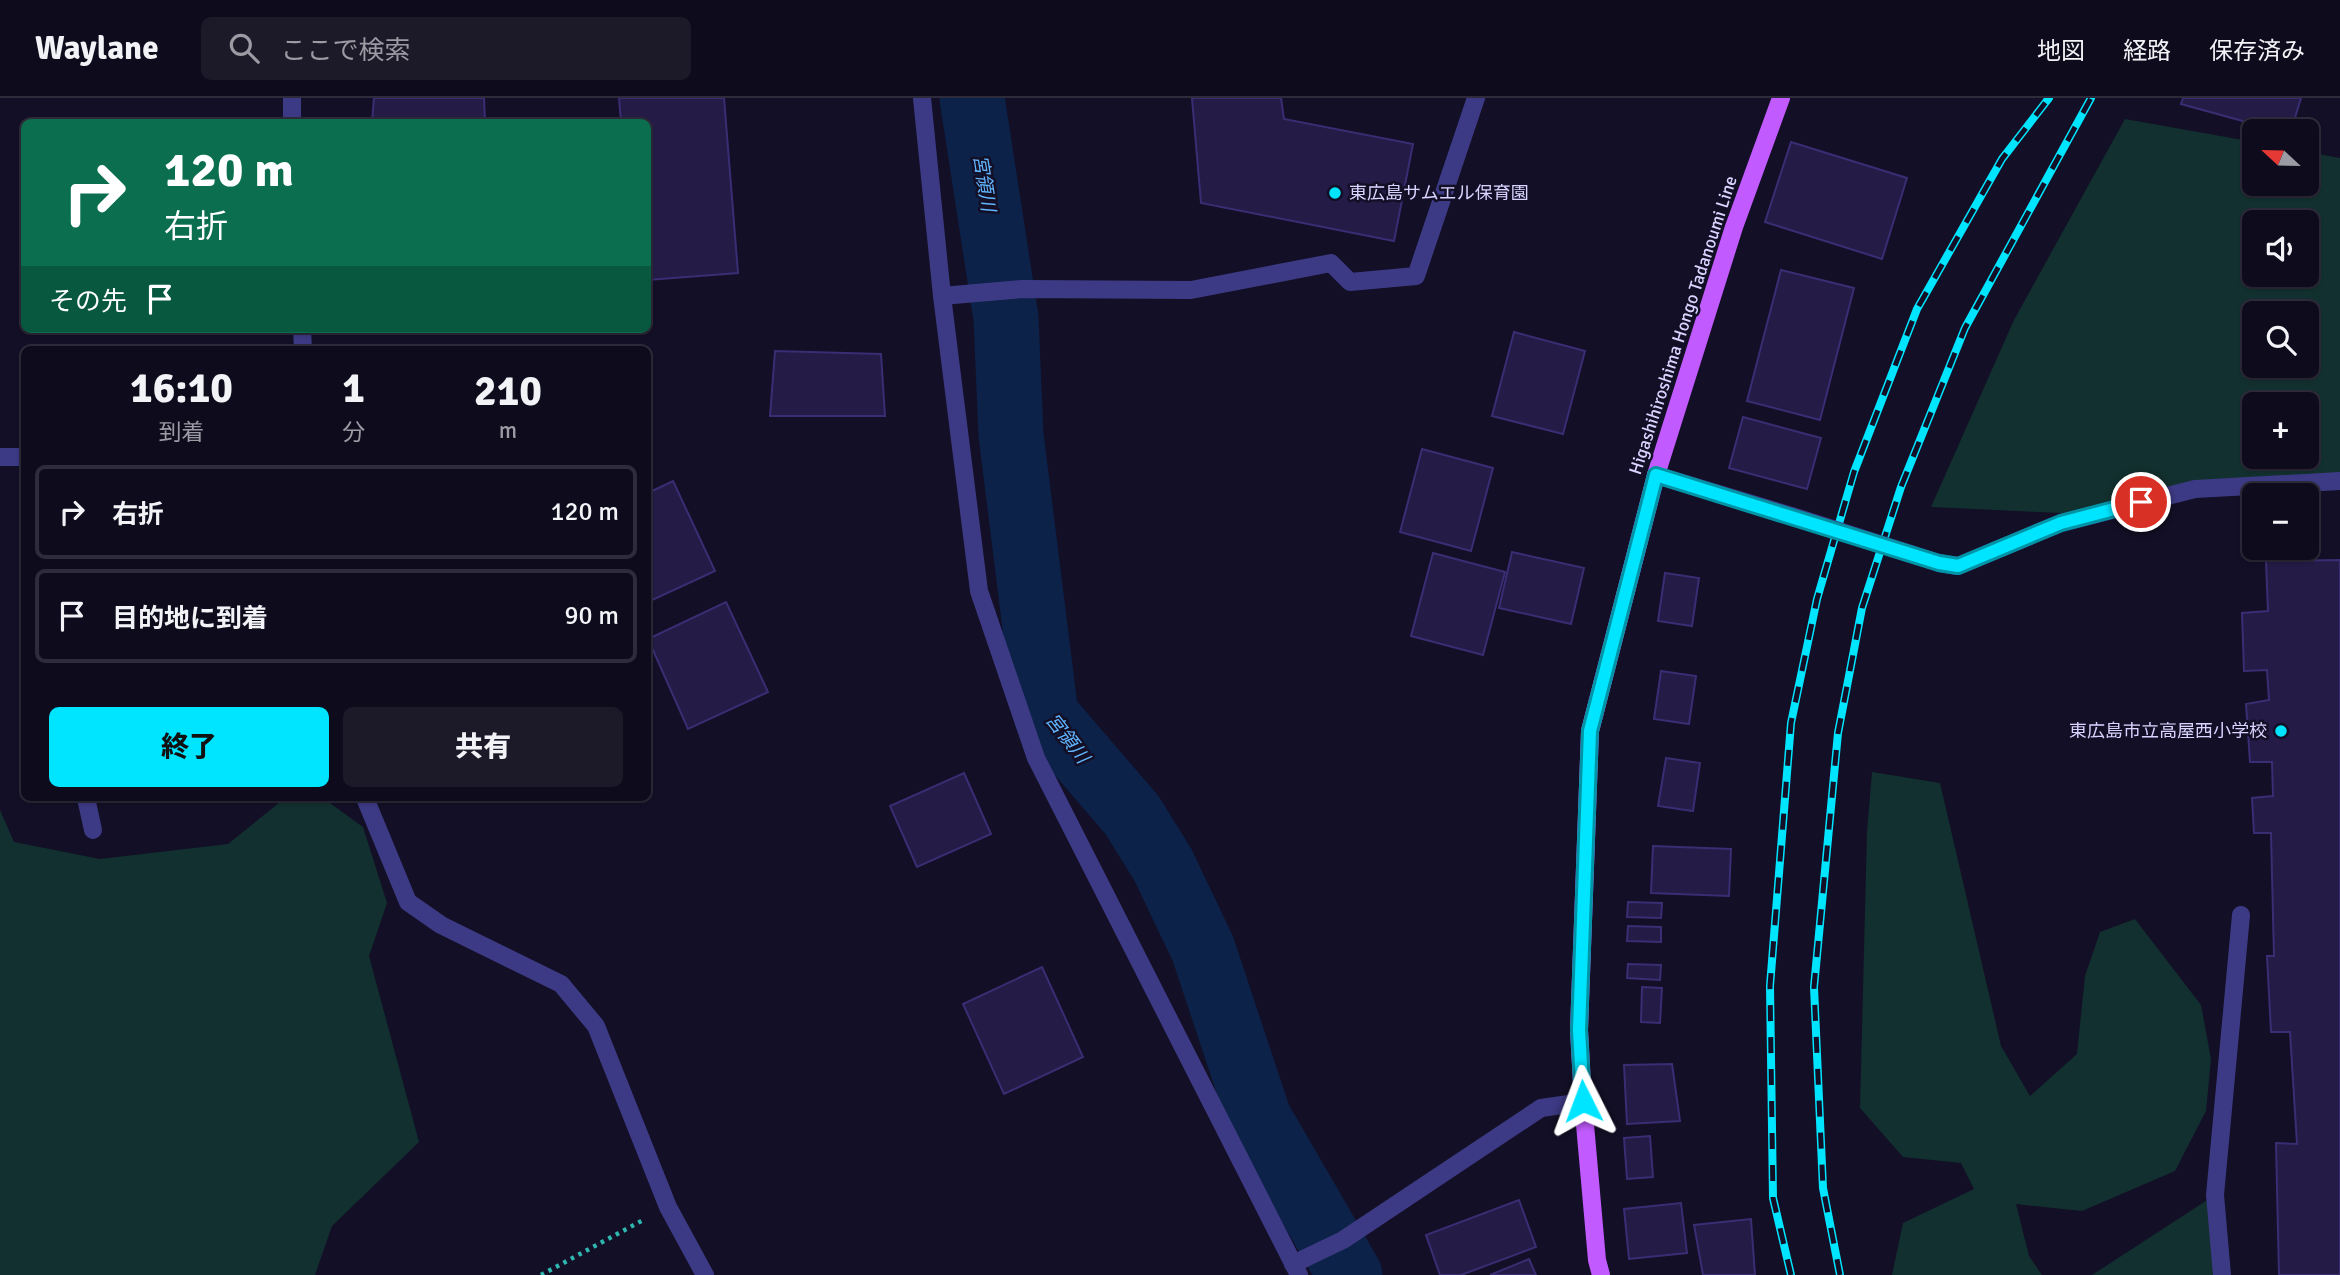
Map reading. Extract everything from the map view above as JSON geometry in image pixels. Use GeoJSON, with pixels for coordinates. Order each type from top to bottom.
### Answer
{"type":"FeatureCollection","features":[{"type":"Feature","properties":{"kind":"main road","name":"Higashihiroshima Hongo Tadanoumi Line"},"geometry":{"type":"LineString","coordinates":[[1601,1275],[1597,1260],[1579,1030],[1590,731],[1656,475],[1734,227],[1781,98]]}},
{"type":"Feature","properties":{"kind":"street"},"geometry":{"type":"LineString","coordinates":[[292,98],[292,119]]}},
{"type":"Feature","properties":{"kind":"street"},"geometry":{"type":"LineString","coordinates":[[922,98],[942,296],[979,591],[1036,758],[1296,1270],[1318,1252],[1343,1240],[1541,1108],[1583,1101]]}},
{"type":"Feature","properties":{"kind":"street"},"geometry":{"type":"LineString","coordinates":[[942,296],[1022,289],[1191,290],[1331,263],[1350,282],[1416,276],[1476,98]]}},
{"type":"Feature","properties":{"kind":"street"},"geometry":{"type":"LineString","coordinates":[[0,457],[21,457]]}},
{"type":"Feature","properties":{"kind":"street"},"geometry":{"type":"LineString","coordinates":[[1656,475],[1939,563],[1958,566],[2061,523],[2195,489],[2340,481]]}},
{"type":"Feature","properties":{"kind":"street"},"geometry":{"type":"LineString","coordinates":[[87,801],[93,830]]}},
{"type":"Feature","properties":{"kind":"street"},"geometry":{"type":"LineString","coordinates":[[366,801],[408,902],[441,925],[561,984],[596,1026],[668,1207],[705,1275]]}},
{"type":"Feature","properties":{"kind":"street"},"geometry":{"type":"LineString","coordinates":[[2222,1275],[2215,1195],[2241,915]]}},
{"type":"Feature","properties":{"kind":"path"},"geometry":{"type":"LineString","coordinates":[[541,1275],[668,1207]]}},
{"type":"Feature","properties":{"kind":"green space"},"geometry":{"type":"Polygon","coordinates":[[[2125,119],[2242,140],[2242,196],[2319,196],[2319,154],[2340,158],[2340,481],[2242,483],[2242,486],[2195,489],[2083,514],[1931,507],[2014,320],[2125,119]]]}},
{"type":"Feature","properties":{"kind":"green space"},"geometry":{"type":"Polygon","coordinates":[[[1872,772],[1940,783],[2001,1046],[2030,1096],[2077,1054],[2085,976],[2100,932],[2135,919],[2201,1005],[2211,1059],[2206,1111],[2175,1171],[2082,1211],[2016,1204],[2029,1256],[2042,1275],[1892,1275],[1903,1223],[1974,1189],[1961,1163],[1903,1157],[1860,1108],[1867,832],[1872,772]]]}},
{"type":"Feature","properties":{"kind":"green space"},"geometry":{"type":"Polygon","coordinates":[[[281,801],[327,801],[363,827],[387,903],[369,956],[419,1142],[332,1226],[315,1275],[0,1275],[0,810],[14,842],[100,859],[228,844],[281,801]]]}},
{"type":"Feature","properties":{"kind":"green space"},"geometry":{"type":"Polygon","coordinates":[[[2215,1195],[2219,1275],[2092,1275],[2215,1195]]]}},
{"type":"Feature","properties":{"kind":"building"},"geometry":{"type":"Polygon","coordinates":[[[374,98],[484,98],[485,119],[372,119],[374,98]]]}},
{"type":"Feature","properties":{"kind":"building"},"geometry":{"type":"Polygon","coordinates":[[[619,98],[724,98],[738,273],[651,280],[651,119],[621,119],[619,98]]]}},
{"type":"Feature","properties":{"kind":"building"},"geometry":{"type":"Polygon","coordinates":[[[1192,98],[1281,98],[1284,119],[1413,144],[1394,241],[1201,203],[1192,98]]]}},
{"type":"Feature","properties":{"kind":"building"},"geometry":{"type":"Polygon","coordinates":[[[2183,98],[2301,98],[2295,119],[2242,121],[2181,104],[2183,98]]]}},
{"type":"Feature","properties":{"kind":"building"},"geometry":{"type":"Polygon","coordinates":[[[1791,142],[1907,178],[1882,259],[1765,222],[1791,142]]]}},
{"type":"Feature","properties":{"kind":"building"},"geometry":{"type":"Polygon","coordinates":[[[1781,270],[1854,288],[1820,420],[1747,401],[1781,270]]]}},
{"type":"Feature","properties":{"kind":"building"},"geometry":{"type":"Polygon","coordinates":[[[1514,332],[1585,351],[1563,434],[1492,416],[1514,332]]]}},
{"type":"Feature","properties":{"kind":"building"},"geometry":{"type":"Polygon","coordinates":[[[775,351],[881,354],[885,416],[770,416],[775,351]]]}},
{"type":"Feature","properties":{"kind":"building"},"geometry":{"type":"Polygon","coordinates":[[[1743,417],[1821,438],[1807,489],[1729,468],[1743,417]]]}},
{"type":"Feature","properties":{"kind":"building"},"geometry":{"type":"Polygon","coordinates":[[[1422,449],[1493,468],[1471,551],[1400,532],[1422,449]]]}},
{"type":"Feature","properties":{"kind":"building"},"geometry":{"type":"Polygon","coordinates":[[[673,481],[715,571],[651,601],[651,492],[673,481]]]}},
{"type":"Feature","properties":{"kind":"building"},"geometry":{"type":"Polygon","coordinates":[[[1512,552],[1584,568],[1571,624],[1499,608],[1512,552]]]}},
{"type":"Feature","properties":{"kind":"building"},"geometry":{"type":"Polygon","coordinates":[[[1433,553],[1505,572],[1483,655],[1411,636],[1433,553]]]}},
{"type":"Feature","properties":{"kind":"building"},"geometry":{"type":"Polygon","coordinates":[[[2340,560],[2340,1275],[2279,1275],[2276,1143],[2297,1144],[2290,1032],[2271,1032],[2267,956],[2274,956],[2271,833],[2254,833],[2252,798],[2273,796],[2272,762],[2250,762],[2246,704],[2269,700],[2267,670],[2244,671],[2242,613],[2268,611],[2266,561],[2340,560]]]}},
{"type":"Feature","properties":{"kind":"building"},"geometry":{"type":"Polygon","coordinates":[[[1665,573],[1699,578],[1692,626],[1658,621],[1665,573]]]}},
{"type":"Feature","properties":{"kind":"building"},"geometry":{"type":"Polygon","coordinates":[[[726,602],[768,692],[688,729],[651,646],[651,638],[726,602]]]}},
{"type":"Feature","properties":{"kind":"building"},"geometry":{"type":"Polygon","coordinates":[[[1661,671],[1696,676],[1689,724],[1654,719],[1661,671]]]}},
{"type":"Feature","properties":{"kind":"building"},"geometry":{"type":"Polygon","coordinates":[[[1666,758],[1700,763],[1693,811],[1658,806],[1666,758]]]}},
{"type":"Feature","properties":{"kind":"building"},"geometry":{"type":"Polygon","coordinates":[[[964,773],[991,834],[917,867],[890,806],[964,773]]]}},
{"type":"Feature","properties":{"kind":"building"},"geometry":{"type":"Polygon","coordinates":[[[1653,846],[1731,849],[1729,896],[1651,893],[1653,846]]]}},
{"type":"Feature","properties":{"kind":"building"},"geometry":{"type":"Polygon","coordinates":[[[1628,902],[1662,903],[1661,918],[1627,917],[1628,902]]]}},
{"type":"Feature","properties":{"kind":"building"},"geometry":{"type":"Polygon","coordinates":[[[1628,926],[1661,927],[1661,942],[1627,941],[1628,926]]]}},
{"type":"Feature","properties":{"kind":"building"},"geometry":{"type":"Polygon","coordinates":[[[1628,964],[1661,965],[1660,980],[1627,978],[1628,964]]]}},
{"type":"Feature","properties":{"kind":"building"},"geometry":{"type":"Polygon","coordinates":[[[1042,967],[1083,1057],[1004,1094],[963,1004],[1042,967]]]}},
{"type":"Feature","properties":{"kind":"building"},"geometry":{"type":"Polygon","coordinates":[[[1642,987],[1662,988],[1660,1023],[1641,1022],[1642,987]]]}},
{"type":"Feature","properties":{"kind":"building"},"geometry":{"type":"Polygon","coordinates":[[[1672,1064],[1680,1121],[1627,1124],[1624,1065],[1672,1064]]]}},
{"type":"Feature","properties":{"kind":"building"},"geometry":{"type":"Polygon","coordinates":[[[1650,1136],[1653,1177],[1627,1179],[1624,1138],[1650,1136]]]}},
{"type":"Feature","properties":{"kind":"building"},"geometry":{"type":"Polygon","coordinates":[[[1519,1200],[1536,1247],[1461,1275],[1440,1275],[1426,1235],[1519,1200]]]}},
{"type":"Feature","properties":{"kind":"building"},"geometry":{"type":"Polygon","coordinates":[[[1681,1203],[1687,1253],[1629,1259],[1624,1209],[1681,1203]]]}},
{"type":"Feature","properties":{"kind":"building"},"geometry":{"type":"Polygon","coordinates":[[[1751,1219],[1755,1275],[1703,1275],[1694,1225],[1751,1219]]]}},
{"type":"Feature","properties":{"kind":"building"},"geometry":{"type":"Polygon","coordinates":[[[1529,1259],[1536,1275],[1490,1275],[1529,1259]]]}},
{"type":"Feature","properties":{"kind":"waterway","name":"宮領川"},"geometry":{"type":"LineString","coordinates":[[972,98],[1006,318],[1011,435],[1046,715],[1132,815],[1163,865],[1203,949],[1259,1118],[1350,1275]]}},
{"type":"Feature","properties":{"kind":"railway"},"geometry":{"type":"LineString","coordinates":[[1791,1275],[1773,1198],[1770,986],[1791,723],[1817,599],[1854,472],[1917,309],[2002,159],[2049,98]]}},
{"type":"Feature","properties":{"kind":"railway"},"geometry":{"type":"LineString","coordinates":[[1840,1275],[1823,1188],[1814,987],[1838,733],[1862,608],[1901,487],[1965,328],[2091,98]]}},
{"type":"Feature","properties":{"kind":"place","name":"東広島サムエル保育園"},"geometry":{"type":"Point","coordinates":[1335,193]}},
{"type":"Feature","properties":{"kind":"place","name":"東広島市立高屋西小学校"},"geometry":{"type":"Point","coordinates":[2281,731]}},
{"type":"Feature","properties":{"kind":"route"},"geometry":{"type":"LineString","coordinates":[[1583,1101],[1579,1030],[1590,731],[1656,475],[1939,563],[1958,566],[2061,523],[2141,502]]}}]}
